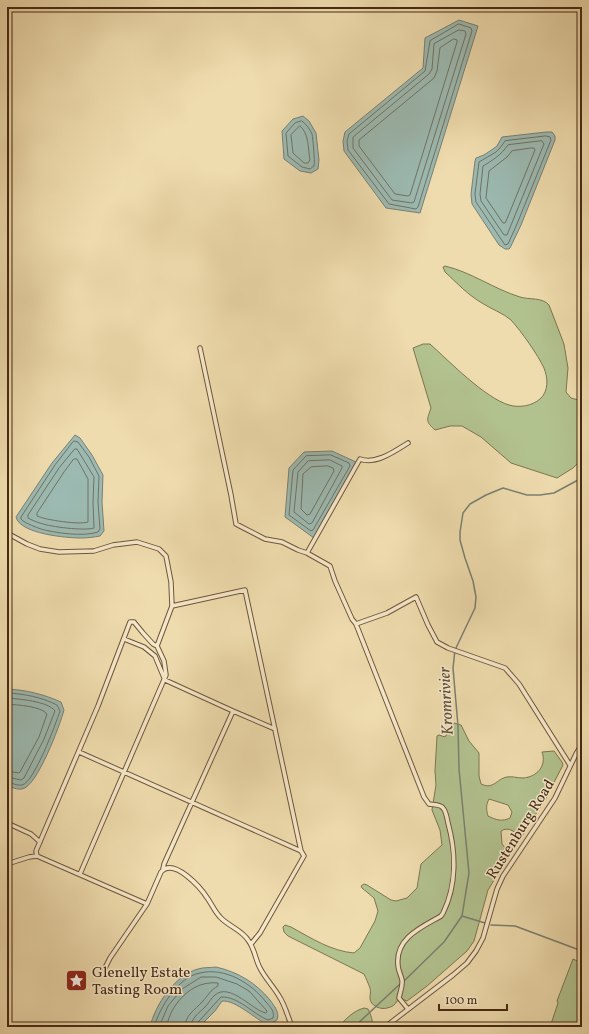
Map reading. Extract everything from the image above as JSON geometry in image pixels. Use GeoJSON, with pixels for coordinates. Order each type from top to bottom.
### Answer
{"type":"FeatureCollection","features":[{"type":"Feature","properties":{"kind":"street"},"geometry":{"type":"LineString","coordinates":[[200,348],[232,495],[236,524],[265,539],[282,542],[298,550],[307,552],[330,566],[352,619],[356,624],[424,797],[428,804],[441,806],[444,809],[454,848],[452,890],[448,904],[441,916],[410,935],[404,942],[398,954],[398,966],[402,981],[399,998],[408,1010]]}},
{"type":"Feature","properties":{"kind":"street"},"geometry":{"type":"LineString","coordinates":[[307,552],[360,459],[366,461],[391,454],[408,442]]}},
{"type":"Feature","properties":{"kind":"street"},"geometry":{"type":"LineString","coordinates":[[7,533],[40,549],[59,552],[94,550],[113,545],[137,542],[159,549],[166,556],[171,582],[172,606],[158,646],[166,668],[165,680],[80,874]]}},
{"type":"Feature","properties":{"kind":"street"},"geometry":{"type":"LineString","coordinates":[[172,606],[245,590],[301,851],[304,856],[260,933],[251,944]]}},
{"type":"Feature","properties":{"kind":"street"},"geometry":{"type":"LineString","coordinates":[[356,624],[387,613],[416,597],[437,642],[448,648],[505,668],[519,684],[570,766]]}},
{"type":"Feature","properties":{"kind":"street"},"geometry":{"type":"LineString","coordinates":[[37,856],[36,851],[79,752],[130,622],[134,622],[153,644],[158,646]]}},
{"type":"Feature","properties":{"kind":"street"},"geometry":{"type":"LineString","coordinates":[[124,639],[144,647],[155,656],[165,680],[275,729]]}},
{"type":"Feature","properties":{"kind":"street"},"geometry":{"type":"LineString","coordinates":[[104,970],[110,958],[147,904],[232,711]]}},
{"type":"Feature","properties":{"kind":"street","name":"Rustenburg Road"},"geometry":{"type":"LineString","coordinates":[[385,1027],[453,975],[467,963],[476,951],[483,938],[497,889],[503,876],[556,798],[570,766],[582,744]]}},
{"type":"Feature","properties":{"kind":"street"},"geometry":{"type":"LineString","coordinates":[[79,752],[301,851]]}},
{"type":"Feature","properties":{"kind":"street"},"geometry":{"type":"LineString","coordinates":[[7,823],[30,834],[40,842]]}},
{"type":"Feature","properties":{"kind":"street"},"geometry":{"type":"LineString","coordinates":[[7,864],[28,857],[37,856],[147,904]]}},
{"type":"Feature","properties":{"kind":"street"},"geometry":{"type":"LineString","coordinates":[[163,869],[171,867],[187,876],[202,891],[220,917],[227,924],[244,934],[251,944],[259,967],[279,996],[292,1027]]}},
{"type":"Feature","properties":{"kind":"green space"},"geometry":{"type":"Polygon","coordinates":[[[445,266],[464,272],[510,294],[543,301],[549,305],[564,344],[568,368],[566,392],[571,398],[582,401],[582,459],[573,468],[557,478],[511,463],[481,437],[462,426],[450,426],[435,430],[428,422],[431,408],[413,348],[423,344],[430,344],[478,387],[499,401],[509,405],[525,406],[537,401],[543,396],[547,384],[544,368],[529,343],[511,320],[467,293],[445,272],[443,267],[445,266]]]}},
{"type":"Feature","properties":{"kind":"green space"},"geometry":{"type":"Polygon","coordinates":[[[454,723],[461,725],[469,741],[479,753],[479,776],[481,784],[485,786],[492,785],[507,777],[523,778],[533,775],[540,770],[542,766],[542,752],[554,751],[563,765],[546,798],[520,839],[512,830],[507,829],[501,831],[502,844],[510,854],[488,890],[474,941],[467,951],[427,986],[407,1001],[402,999],[390,1007],[379,1008],[370,1001],[370,988],[364,974],[288,936],[284,932],[283,927],[285,925],[291,927],[314,940],[337,950],[354,953],[360,948],[375,921],[378,911],[374,898],[361,886],[364,884],[367,885],[391,900],[396,901],[407,898],[417,888],[421,864],[442,845],[440,830],[432,810],[436,785],[435,771],[437,736],[439,735],[445,737],[454,723]],[[489,799],[487,803],[488,816],[499,820],[510,818],[512,812],[508,805],[489,799]]]}},
{"type":"Feature","properties":{"kind":"green space"},"geometry":{"type":"Polygon","coordinates":[[[573,959],[582,963],[582,1027],[550,1027],[558,1003],[557,1001],[573,959]]]}},
{"type":"Feature","properties":{"kind":"green space"},"geometry":{"type":"Polygon","coordinates":[[[364,1008],[368,1009],[370,1013],[372,1027],[338,1027],[353,1013],[364,1008]]]}},
{"type":"Feature","properties":{"kind":"water"},"geometry":{"type":"Polygon","coordinates":[[[459,20],[478,26],[420,213],[386,208],[344,151],[343,141],[345,132],[423,68],[425,38],[459,20]]]}},
{"type":"Feature","properties":{"kind":"water"},"geometry":{"type":"Polygon","coordinates":[[[303,116],[309,121],[316,133],[319,160],[318,169],[311,173],[300,171],[284,159],[282,131],[293,119],[303,116]]]}},
{"type":"Feature","properties":{"kind":"water"},"geometry":{"type":"Polygon","coordinates":[[[552,132],[555,136],[555,140],[521,225],[510,248],[505,249],[499,245],[472,204],[471,194],[476,158],[484,155],[497,146],[502,137],[552,132]]]}},
{"type":"Feature","properties":{"kind":"water"},"geometry":{"type":"Polygon","coordinates":[[[75,435],[80,438],[92,455],[103,475],[102,502],[104,531],[100,536],[74,538],[45,534],[19,523],[16,517],[52,463],[75,435]]]}},
{"type":"Feature","properties":{"kind":"water"},"geometry":{"type":"Polygon","coordinates":[[[332,451],[356,462],[314,538],[285,517],[289,468],[304,452],[332,451]]]}},
{"type":"Feature","properties":{"kind":"water"},"geometry":{"type":"Polygon","coordinates":[[[7,689],[28,691],[48,697],[61,702],[64,710],[53,741],[41,767],[28,786],[22,789],[7,786],[7,689]]]}},
{"type":"Feature","properties":{"kind":"water"},"geometry":{"type":"Polygon","coordinates":[[[216,967],[239,975],[259,988],[275,1007],[278,1014],[277,1020],[268,1025],[233,1003],[222,1001],[215,1011],[199,1027],[150,1027],[161,1001],[174,984],[190,972],[200,968],[216,967]]]}},
{"type":"Feature","properties":{"kind":"waterway","name":"Kromrivier"},"geometry":{"type":"LineString","coordinates":[[404,981],[444,942],[462,916],[469,873],[459,769],[458,726],[453,668],[455,650],[475,608],[476,597],[473,581],[460,540],[463,513],[470,504],[503,488],[527,495],[554,493],[578,480],[582,476]]}},
{"type":"Feature","properties":{"kind":"waterway"},"geometry":{"type":"LineString","coordinates":[[462,916],[485,923]]}},
{"type":"Feature","properties":{"kind":"waterway"},"geometry":{"type":"LineString","coordinates":[[491,925],[515,926],[582,951]]}},
{"type":"Feature","properties":{"kind":"waterway","name":"Kromrivier"},"geometry":{"type":"LineString","coordinates":[[354,1027],[400,984]]}},
{"type":"Feature","properties":{"kind":"waterway"},"geometry":{"type":"LineString","coordinates":[[274,1022],[278,1027]]}},
{"type":"Feature","properties":{"kind":"place","name":"Glenelly Estate Tasting Room"},"geometry":{"type":"Point","coordinates":[76,981]}}]}
